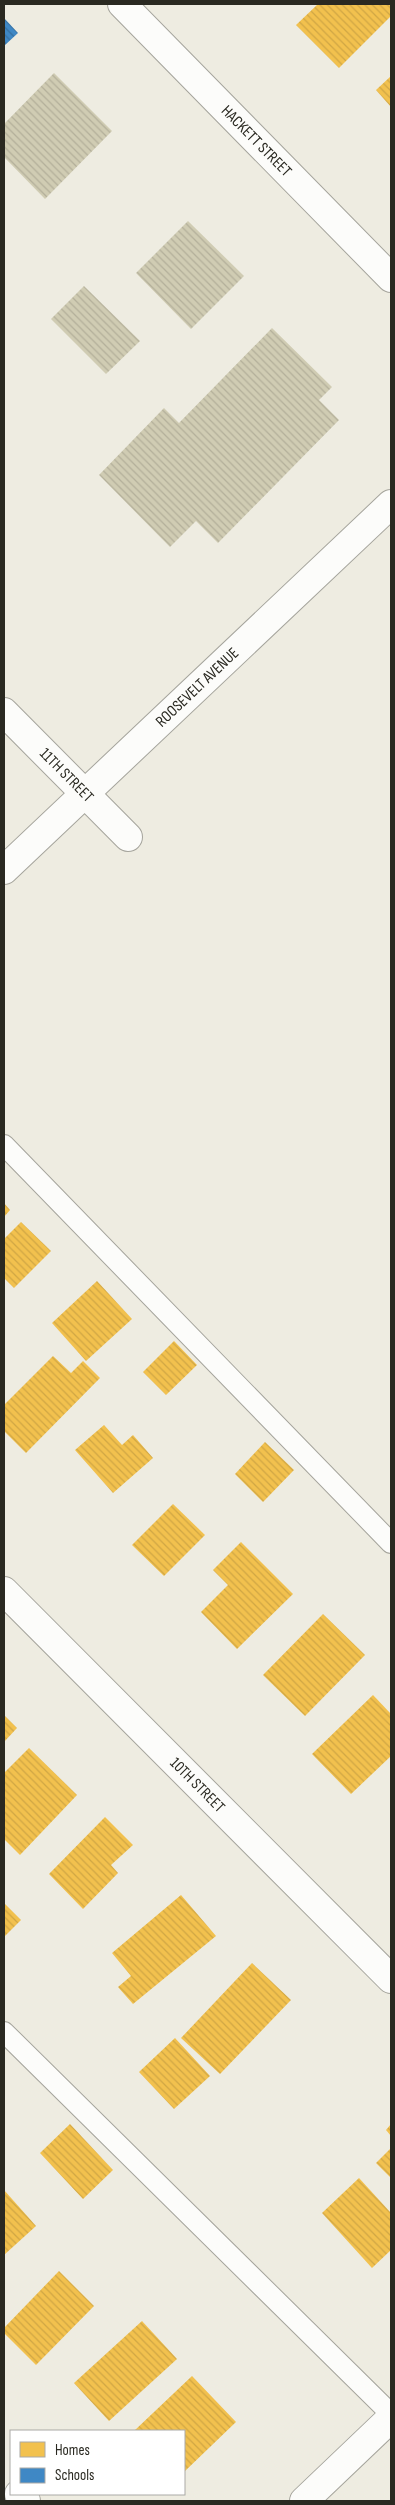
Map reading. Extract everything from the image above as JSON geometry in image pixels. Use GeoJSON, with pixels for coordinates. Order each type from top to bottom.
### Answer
{"type":"FeatureCollection","features":[{"type":"Feature","properties":{"kind":"street","name":"HACKETT STREET"},"geometry":{"type":"LineString","coordinates":[[122,4],[391,278]]}},
{"type":"Feature","properties":{"kind":"street","name":"ROOSEVELT AVENUE"},"geometry":{"type":"LineString","coordinates":[[4,870],[391,504]]}},
{"type":"Feature","properties":{"kind":"street","name":"11TH STREET"},"geometry":{"type":"LineString","coordinates":[[4,712],[128,837]]}},
{"type":"Feature","properties":{"kind":"street","name":"10TH STREET"},"geometry":{"type":"LineString","coordinates":[[4,1591],[391,1979]]}},
{"type":"Feature","properties":{"kind":"street"},"geometry":{"type":"LineString","coordinates":[[304,2501],[391,2418]]}},
{"type":"Feature","properties":{"kind":"lane"},"geometry":{"type":"LineString","coordinates":[[4,1145],[391,1543]]}},
{"type":"Feature","properties":{"kind":"lane"},"geometry":{"type":"LineString","coordinates":[[4,2032],[391,2414]]}},
{"type":"Feature","properties":{"kind":"building: Homes"},"geometry":{"type":"Polygon","coordinates":[[[318,4],[391,4],[391,16],[339,68],[296,25],[318,4]]]}},
{"type":"Feature","properties":{"kind":"building: Homes"},"geometry":{"type":"Polygon","coordinates":[[[391,76],[391,107],[376,90],[391,76]]]}},
{"type":"Feature","properties":{"kind":"building: Homes"},"geometry":{"type":"Polygon","coordinates":[[[4,1203],[10,1210],[4,1217],[4,1203]]]}},
{"type":"Feature","properties":{"kind":"building: Homes"},"geometry":{"type":"Polygon","coordinates":[[[21,1222],[51,1251],[14,1288],[4,1278],[4,1239],[21,1222]]]}},
{"type":"Feature","properties":{"kind":"building: Homes"},"geometry":{"type":"Polygon","coordinates":[[[97,1281],[132,1319],[86,1361],[52,1323],[97,1281]]]}},
{"type":"Feature","properties":{"kind":"building: Homes"},"geometry":{"type":"Polygon","coordinates":[[[174,1341],[197,1365],[166,1395],[143,1372],[174,1341]]]}},
{"type":"Feature","properties":{"kind":"building: Homes"},"geometry":{"type":"Polygon","coordinates":[[[53,1356],[71,1373],[83,1361],[100,1378],[26,1453],[4,1431],[4,1405],[53,1356]]]}},
{"type":"Feature","properties":{"kind":"building: Homes"},"geometry":{"type":"Polygon","coordinates":[[[104,1425],[122,1445],[133,1435],[153,1458],[113,1493],[75,1450],[104,1425]]]}},
{"type":"Feature","properties":{"kind":"building: Homes"},"geometry":{"type":"Polygon","coordinates":[[[265,1442],[294,1470],[263,1502],[235,1474],[265,1442]]]}},
{"type":"Feature","properties":{"kind":"building: Homes"},"geometry":{"type":"Polygon","coordinates":[[[173,1504],[205,1535],[164,1576],[132,1545],[173,1504]]]}},
{"type":"Feature","properties":{"kind":"building: Homes"},"geometry":{"type":"Polygon","coordinates":[[[241,1542],[293,1594],[237,1649],[201,1612],[228,1585],[213,1570],[241,1542]]]}},
{"type":"Feature","properties":{"kind":"building: Homes"},"geometry":{"type":"Polygon","coordinates":[[[323,1614],[365,1655],[305,1716],[263,1675],[323,1614]]]}},
{"type":"Feature","properties":{"kind":"building: Homes"},"geometry":{"type":"Polygon","coordinates":[[[373,1695],[391,1714],[391,1756],[351,1794],[312,1754],[373,1695]]]}},
{"type":"Feature","properties":{"kind":"building: Homes"},"geometry":{"type":"Polygon","coordinates":[[[4,1715],[17,1728],[4,1742],[4,1715]]]}},
{"type":"Feature","properties":{"kind":"building: Homes"},"geometry":{"type":"Polygon","coordinates":[[[29,1748],[77,1795],[20,1855],[4,1839],[4,1773],[29,1748]]]}},
{"type":"Feature","properties":{"kind":"building: Homes"},"geometry":{"type":"Polygon","coordinates":[[[105,1817],[133,1845],[111,1865],[118,1873],[83,1909],[49,1874],[105,1817]]]}},
{"type":"Feature","properties":{"kind":"building: Homes"},"geometry":{"type":"Polygon","coordinates":[[[181,1895],[216,1936],[133,2004],[118,1987],[131,1976],[112,1953],[181,1895]]]}},
{"type":"Feature","properties":{"kind":"building: Homes"},"geometry":{"type":"Polygon","coordinates":[[[4,1903],[21,1920],[4,1937],[4,1903]]]}},
{"type":"Feature","properties":{"kind":"building: Homes"},"geometry":{"type":"Polygon","coordinates":[[[252,1963],[291,2000],[220,2074],[181,2038],[252,1963]]]}},
{"type":"Feature","properties":{"kind":"building: Homes"},"geometry":{"type":"Polygon","coordinates":[[[175,2038],[210,2076],[174,2109],[139,2072],[175,2038]]]}},
{"type":"Feature","properties":{"kind":"building: Homes"},"geometry":{"type":"Polygon","coordinates":[[[70,2124],[113,2170],[83,2199],[40,2153],[70,2124]]]}},
{"type":"Feature","properties":{"kind":"building: Homes"},"geometry":{"type":"Polygon","coordinates":[[[391,2124],[391,2136],[386,2130],[391,2124]]]}},
{"type":"Feature","properties":{"kind":"building: Homes"},"geometry":{"type":"Polygon","coordinates":[[[391,2148],[391,2178],[376,2163],[391,2148]]]}},
{"type":"Feature","properties":{"kind":"building: Homes"},"geometry":{"type":"Polygon","coordinates":[[[359,2178],[391,2213],[391,2250],[372,2268],[322,2213],[359,2178]]]}},
{"type":"Feature","properties":{"kind":"building: Homes"},"geometry":{"type":"Polygon","coordinates":[[[4,2190],[36,2226],[4,2255],[4,2190]]]}},
{"type":"Feature","properties":{"kind":"building: Homes"},"geometry":{"type":"Polygon","coordinates":[[[59,2271],[94,2306],[36,2365],[4,2333],[4,2328],[59,2271]]]}},
{"type":"Feature","properties":{"kind":"building: Homes"},"geometry":{"type":"Polygon","coordinates":[[[142,2321],[177,2359],[109,2421],[74,2383],[142,2321]]]}},
{"type":"Feature","properties":{"kind":"building: Homes"},"geometry":{"type":"Polygon","coordinates":[[[192,2376],[236,2422],[185,2471],[185,2430],[135,2430],[192,2376]]]}},
{"type":"Feature","properties":{"kind":"building: Schools"},"geometry":{"type":"Polygon","coordinates":[[[4,18],[18,33],[4,46],[4,18]]]}},
{"type":"Feature","properties":{"kind":"building: Other"},"geometry":{"type":"Polygon","coordinates":[[[54,73],[112,131],[45,199],[4,157],[4,124],[54,73]]]}},
{"type":"Feature","properties":{"kind":"building: Other"},"geometry":{"type":"Polygon","coordinates":[[[188,221],[244,276],[191,329],[136,273],[188,221]]]}},
{"type":"Feature","properties":{"kind":"building: Other"},"geometry":{"type":"Polygon","coordinates":[[[84,286],[140,341],[106,374],[51,319],[84,286]]]}},
{"type":"Feature","properties":{"kind":"building: Other"},"geometry":{"type":"Polygon","coordinates":[[[272,328],[332,387],[319,400],[339,420],[218,543],[196,521],[170,547],[99,475],[164,408],[179,423],[272,328]]]}}]}
